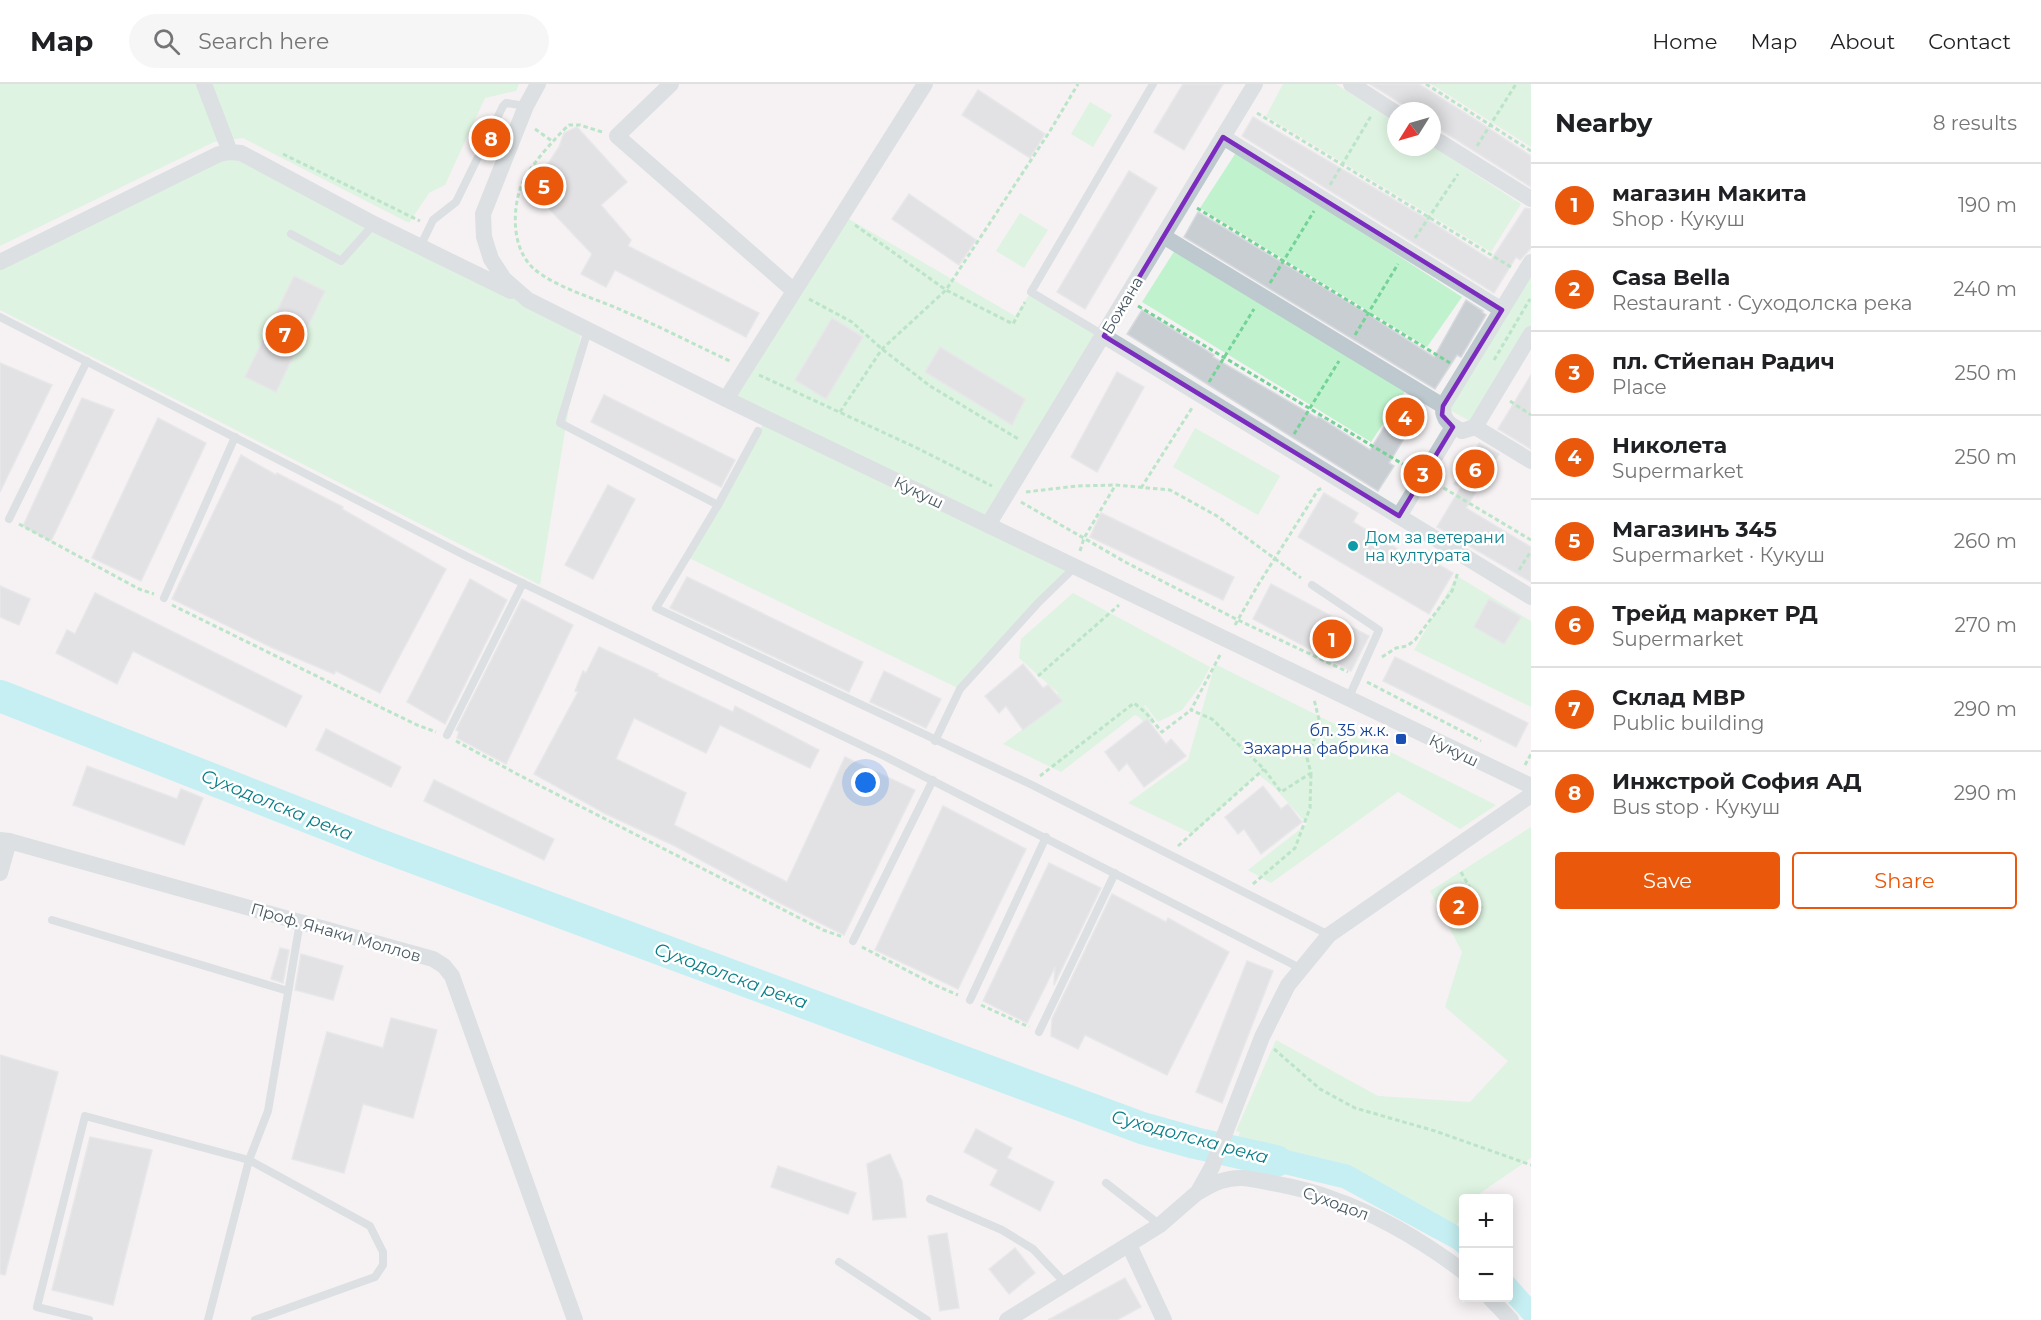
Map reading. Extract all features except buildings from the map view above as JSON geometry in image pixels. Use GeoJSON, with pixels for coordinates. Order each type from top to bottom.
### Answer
{"type":"FeatureCollection","features":[{"type":"Feature","properties":{"kind":"street"},"geometry":{"type":"LineString","coordinates":[[204,84],[230,152]]}},
{"type":"Feature","properties":{"kind":"street","name":"Кукуш"},"geometry":{"type":"LineString","coordinates":[[538,84],[526,106],[483,214],[484,237],[491,259],[504,279],[528,300],[726,399],[1531,786]]}},
{"type":"Feature","properties":{"kind":"street"},"geometry":{"type":"LineString","coordinates":[[671,84],[617,136],[794,291]]}},
{"type":"Feature","properties":{"kind":"street"},"geometry":{"type":"LineString","coordinates":[[726,399],[925,84]]}},
{"type":"Feature","properties":{"kind":"street","name":"Божана"},"geometry":{"type":"LineString","coordinates":[[988,525],[1255,84]]}},
{"type":"Feature","properties":{"kind":"street"},"geometry":{"type":"LineString","coordinates":[[1351,84],[1387,107]]}},
{"type":"Feature","properties":{"kind":"street"},"geometry":{"type":"LineString","coordinates":[[1223,137],[1321,200],[1502,310]]}},
{"type":"Feature","properties":{"kind":"street"},"geometry":{"type":"LineString","coordinates":[[1441,143],[1531,200]]}},
{"type":"Feature","properties":{"kind":"street"},"geometry":{"type":"LineString","coordinates":[[0,262],[219,154],[230,152],[241,153],[374,224],[528,300]]}},
{"type":"Feature","properties":{"kind":"street"},"geometry":{"type":"LineString","coordinates":[[1163,236],[1443,406]]}},
{"type":"Feature","properties":{"kind":"street"},"geometry":{"type":"LineString","coordinates":[[1527,269],[1443,406],[1442,415],[1453,427],[1462,431],[1475,427],[1531,334]]}},
{"type":"Feature","properties":{"kind":"street"},"geometry":{"type":"LineString","coordinates":[[1104,336],[1531,597]]}},
{"type":"Feature","properties":{"kind":"street"},"geometry":{"type":"LineString","coordinates":[[1400,516],[1453,427]]}},
{"type":"Feature","properties":{"kind":"street"},"geometry":{"type":"LineString","coordinates":[[1475,427],[1531,460]]}},
{"type":"Feature","properties":{"kind":"street"},"geometry":{"type":"LineString","coordinates":[[1007,1320],[1160,1225],[1198,1192],[1212,1167],[1262,1037],[1288,985],[1300,968],[1329,935],[1531,795]]}},
{"type":"Feature","properties":{"kind":"street"},"geometry":{"type":"LineString","coordinates":[[0,873],[5,840]]}},
{"type":"Feature","properties":{"kind":"street","name":"Проф. Янаки Моллов"},"geometry":{"type":"LineString","coordinates":[[5,840],[433,959],[444,966],[452,976],[575,1320]]}},
{"type":"Feature","properties":{"kind":"street","name":"Суходол"},"geometry":{"type":"LineString","coordinates":[[1198,1192],[1230,1177],[1281,1185],[1329,1197],[1386,1223],[1435,1251],[1459,1268]]}},
{"type":"Feature","properties":{"kind":"street"},"geometry":{"type":"LineString","coordinates":[[1129,1245],[1164,1320]]}},
{"type":"Feature","properties":{"kind":"street"},"geometry":{"type":"LineString","coordinates":[[1494,1302],[1511,1320]]}},
{"type":"Feature","properties":{"kind":"lane"},"geometry":{"type":"LineString","coordinates":[[1104,336],[1030,292],[1153,84]]}},
{"type":"Feature","properties":{"kind":"lane"},"geometry":{"type":"LineString","coordinates":[[420,247],[433,219],[456,202],[503,106],[506,103],[526,106]]}},
{"type":"Feature","properties":{"kind":"lane"},"geometry":{"type":"LineString","coordinates":[[291,234],[341,261],[374,224]]}},
{"type":"Feature","properties":{"kind":"lane"},"geometry":{"type":"LineString","coordinates":[[0,317],[523,583],[933,780],[1300,968]]}},
{"type":"Feature","properties":{"kind":"lane"},"geometry":{"type":"LineString","coordinates":[[588,330],[560,423],[718,505]]}},
{"type":"Feature","properties":{"kind":"lane"},"geometry":{"type":"LineString","coordinates":[[9,519],[87,361]]}},
{"type":"Feature","properties":{"kind":"lane"},"geometry":{"type":"LineString","coordinates":[[758,430],[718,505],[656,608],[1030,784],[1329,935]]}},
{"type":"Feature","properties":{"kind":"lane"},"geometry":{"type":"LineString","coordinates":[[164,598],[235,438]]}},
{"type":"Feature","properties":{"kind":"lane"},"geometry":{"type":"LineString","coordinates":[[935,741],[960,689],[1038,603],[1076,567]]}},
{"type":"Feature","properties":{"kind":"lane"},"geometry":{"type":"LineString","coordinates":[[447,735],[523,583]]}},
{"type":"Feature","properties":{"kind":"lane"},"geometry":{"type":"LineString","coordinates":[[1312,585],[1379,630],[1349,697]]}},
{"type":"Feature","properties":{"kind":"lane"},"geometry":{"type":"LineString","coordinates":[[853,941],[933,780]]}},
{"type":"Feature","properties":{"kind":"lane"},"geometry":{"type":"LineString","coordinates":[[970,1000],[1046,837]]}},
{"type":"Feature","properties":{"kind":"lane"},"geometry":{"type":"LineString","coordinates":[[1039,1032],[1115,873]]}},
{"type":"Feature","properties":{"kind":"lane"},"geometry":{"type":"LineString","coordinates":[[52,920],[288,991]]}},
{"type":"Feature","properties":{"kind":"lane"},"geometry":{"type":"LineString","coordinates":[[208,1320],[249,1160],[268,1111],[300,922]]}},
{"type":"Feature","properties":{"kind":"lane"},"geometry":{"type":"LineString","coordinates":[[89,1320],[37,1307],[85,1116],[249,1160],[370,1226],[383,1252],[382,1265],[375,1277],[255,1320]]}},
{"type":"Feature","properties":{"kind":"lane"},"geometry":{"type":"LineString","coordinates":[[1106,1183],[1160,1225]]}},
{"type":"Feature","properties":{"kind":"lane"},"geometry":{"type":"LineString","coordinates":[[930,1199],[1002,1230],[1033,1249],[1066,1284]]}},
{"type":"Feature","properties":{"kind":"lane"},"geometry":{"type":"LineString","coordinates":[[839,1262],[927,1320]]}},
{"type":"Feature","properties":{"kind":"path"},"geometry":{"type":"LineString","coordinates":[[840,412],[882,349],[946,290],[1078,84]]}},
{"type":"Feature","properties":{"kind":"path"},"geometry":{"type":"LineString","coordinates":[[1426,84],[1531,151]]}},
{"type":"Feature","properties":{"kind":"path"},"geometry":{"type":"LineString","coordinates":[[1141,488],[1201,395],[1380,103]]}},
{"type":"Feature","properties":{"kind":"path"},"geometry":{"type":"LineString","coordinates":[[1243,104],[1505,263],[1527,269]]}},
{"type":"Feature","properties":{"kind":"path"},"geometry":{"type":"LineString","coordinates":[[617,136],[580,125],[568,125],[552,141],[521,185],[516,235],[523,253],[533,268],[557,283],[629,313],[917,448],[1007,494],[1127,563],[1357,677],[1487,745]]}},
{"type":"Feature","properties":{"kind":"path"},"geometry":{"type":"LineString","coordinates":[[276,151],[429,226]]}},
{"type":"Feature","properties":{"kind":"path"},"geometry":{"type":"LineString","coordinates":[[1185,200],[1464,371]]}},
{"type":"Feature","properties":{"kind":"path"},"geometry":{"type":"LineString","coordinates":[[842,215],[946,290],[1014,324],[1030,292]]}},
{"type":"Feature","properties":{"kind":"path"},"geometry":{"type":"LineString","coordinates":[[794,291],[852,322],[882,349],[930,386],[1035,448]]}},
{"type":"Feature","properties":{"kind":"path"},"geometry":{"type":"LineString","coordinates":[[1491,365],[1531,297]]}},
{"type":"Feature","properties":{"kind":"path"},"geometry":{"type":"LineString","coordinates":[[1126,298],[1531,540]]}},
{"type":"Feature","properties":{"kind":"path"},"geometry":{"type":"LineString","coordinates":[[1030,784],[1134,703],[1162,732],[1191,710],[1238,620],[1318,490],[1341,480]]}},
{"type":"Feature","properties":{"kind":"path"},"geometry":{"type":"LineString","coordinates":[[1007,494],[1077,486],[1116,485],[1170,490],[1217,516],[1312,585]]}},
{"type":"Feature","properties":{"kind":"path"},"geometry":{"type":"LineString","coordinates":[[1084,538],[1116,485]]}},
{"type":"Feature","properties":{"kind":"path"},"geometry":{"type":"LineString","coordinates":[[9,519],[139,589],[164,598],[174,606],[417,725],[447,735],[517,774],[823,930],[853,941],[937,986],[1039,1032]]}},
{"type":"Feature","properties":{"kind":"path"},"geometry":{"type":"LineString","coordinates":[[1510,584],[1531,551]]}},
{"type":"Feature","properties":{"kind":"path"},"geometry":{"type":"LineString","coordinates":[[1379,658],[1396,648],[1407,646],[1433,618],[1452,591],[1463,555]]}},
{"type":"Feature","properties":{"kind":"path"},"geometry":{"type":"LineString","coordinates":[[1038,676],[1132,594]]}},
{"type":"Feature","properties":{"kind":"path"},"geometry":{"type":"LineString","coordinates":[[1244,892],[1295,848],[1310,808],[1311,773],[1307,758],[1320,724],[1313,701],[1321,684]]}},
{"type":"Feature","properties":{"kind":"path"},"geometry":{"type":"LineString","coordinates":[[1191,710],[1212,719],[1264,770],[1281,792],[1311,773]]}},
{"type":"Feature","properties":{"kind":"path"},"geometry":{"type":"LineString","coordinates":[[1516,760],[1525,765]]}},
{"type":"Feature","properties":{"kind":"path"},"geometry":{"type":"LineString","coordinates":[[1170,854],[1264,770]]}},
{"type":"Feature","properties":{"kind":"path"},"geometry":{"type":"LineString","coordinates":[[1461,872],[1482,909]]}},
{"type":"Feature","properties":{"kind":"path"},"geometry":{"type":"LineString","coordinates":[[1262,1037],[1320,1089],[1355,1108],[1436,1131],[1531,1165]]}},
{"type":"Feature","properties":{"kind":"highlighted area"},"geometry":{"type":"Polygon","coordinates":[[[1223,137],[1502,310],[1443,406],[1442,415],[1453,427],[1399,516],[1104,336],[1223,137]]]}},
{"type":"Feature","properties":{"kind":"green space"},"geometry":{"type":"Polygon","coordinates":[[[0,84],[519,84],[516,91],[485,98],[445,185],[429,193],[409,223],[243,138],[214,142],[0,246],[0,84]]]}},
{"type":"Feature","properties":{"kind":"green space"},"geometry":{"type":"Polygon","coordinates":[[[1283,84],[1336,84],[1387,117],[1387,156],[1441,156],[1441,152],[1521,204],[1491,252],[1266,116],[1283,84]]]}},
{"type":"Feature","properties":{"kind":"green space"},"geometry":{"type":"Polygon","coordinates":[[[1431,84],[1531,84],[1531,147],[1431,84]]]}},
{"type":"Feature","properties":{"kind":"green space"},"geometry":{"type":"Polygon","coordinates":[[[1090,102],[1112,115],[1093,147],[1071,134],[1090,102]]]}},
{"type":"Feature","properties":{"kind":"green space"},"geometry":{"type":"Polygon","coordinates":[[[1237,151],[1462,297],[1427,347],[1200,208],[1237,151]]]}},
{"type":"Feature","properties":{"kind":"green space"},"geometry":{"type":"Polygon","coordinates":[[[230,152],[582,327],[540,585],[0,310],[0,262],[230,152]]]}},
{"type":"Feature","properties":{"kind":"green space"},"geometry":{"type":"Polygon","coordinates":[[[1020,213],[1048,230],[1024,268],[996,251],[1020,213]]]}},
{"type":"Feature","properties":{"kind":"green space"},"geometry":{"type":"Polygon","coordinates":[[[842,215],[1015,316],[1031,292],[1104,336],[988,524],[1075,567],[960,689],[687,557],[766,418],[726,399],[842,215]]]}},
{"type":"Feature","properties":{"kind":"green space"},"geometry":{"type":"Polygon","coordinates":[[[1175,250],[1405,391],[1371,442],[1142,302],[1175,250]]]}},
{"type":"Feature","properties":{"kind":"green space"},"geometry":{"type":"Polygon","coordinates":[[[1531,262],[1531,331],[1475,424],[1446,408],[1531,262]]]}},
{"type":"Feature","properties":{"kind":"green space"},"geometry":{"type":"Polygon","coordinates":[[[1195,428],[1280,476],[1258,515],[1173,467],[1195,428]]]}},
{"type":"Feature","properties":{"kind":"green space"},"geometry":{"type":"Polygon","coordinates":[[[1457,576],[1531,621],[1531,707],[1414,650],[1457,576]]]}},
{"type":"Feature","properties":{"kind":"green space"},"geometry":{"type":"Polygon","coordinates":[[[1073,593],[1210,667],[1200,686],[1182,710],[1158,722],[1145,705],[1154,719],[1149,728],[1135,715],[1061,772],[1003,744],[1046,712],[1058,693],[1019,658],[1021,639],[1073,593]]]}},
{"type":"Feature","properties":{"kind":"green space"},"geometry":{"type":"Polygon","coordinates":[[[1215,664],[1496,805],[1460,829],[1398,792],[1271,883],[1248,870],[1307,824],[1274,787],[1258,774],[1193,834],[1128,803],[1188,760],[1215,664]]]}},
{"type":"Feature","properties":{"kind":"green space"},"geometry":{"type":"Polygon","coordinates":[[[1531,827],[1531,1158],[1479,1194],[1459,1194],[1457,1225],[1350,1165],[1238,1138],[1240,1132],[1236,1131],[1276,1040],[1378,1096],[1470,1102],[1508,1061],[1445,1007],[1462,952],[1430,891],[1531,827]]]}},
{"type":"Feature","properties":{"kind":"water"},"geometry":{"type":"Polygon","coordinates":[[[1238,1138],[1350,1165],[1457,1225],[1459,1227],[1459,1253],[1342,1188],[1229,1161],[1238,1138]]]}},
{"type":"Feature","properties":{"kind":"water"},"geometry":{"type":"Polygon","coordinates":[[[1513,1277],[1531,1297],[1531,1320],[1524,1320],[1508,1302],[1513,1302],[1513,1277]]]}},
{"type":"Feature","properties":{"kind":"waterway","name":"Суходолска река"},"geometry":{"type":"LineString","coordinates":[[0,696],[377,844],[1142,1128],[1195,1143],[1276,1161]]}},
{"type":"Feature","properties":{"kind":"place","name":"Инжстрой София АД"},"geometry":{"type":"Point","coordinates":[491,138]}},
{"type":"Feature","properties":{"kind":"place","name":"Магазинъ 345"},"geometry":{"type":"Point","coordinates":[544,186]}},
{"type":"Feature","properties":{"kind":"place","name":"Склад МВР"},"geometry":{"type":"Point","coordinates":[285,334]}},
{"type":"Feature","properties":{"kind":"place","name":"Николета"},"geometry":{"type":"Point","coordinates":[1405,417]}},
{"type":"Feature","properties":{"kind":"place","name":"Трейд маркет РД"},"geometry":{"type":"Point","coordinates":[1475,469]}},
{"type":"Feature","properties":{"kind":"place","name":"пл. Стйепан Радич"},"geometry":{"type":"Point","coordinates":[1423,474]}},
{"type":"Feature","properties":{"kind":"place","name":"Дом за ветерани на културата"},"geometry":{"type":"Point","coordinates":[1353,546]}},
{"type":"Feature","properties":{"kind":"place","name":"магазин Макита"},"geometry":{"type":"Point","coordinates":[1332,639]}},
{"type":"Feature","properties":{"kind":"place","name":"бл. 35 ж.к. Захарна фабрика"},"geometry":{"type":"Point","coordinates":[1401,739]}},
{"type":"Feature","properties":{"kind":"place","name":"Casa Bella"},"geometry":{"type":"Point","coordinates":[1459,906]}}]}
